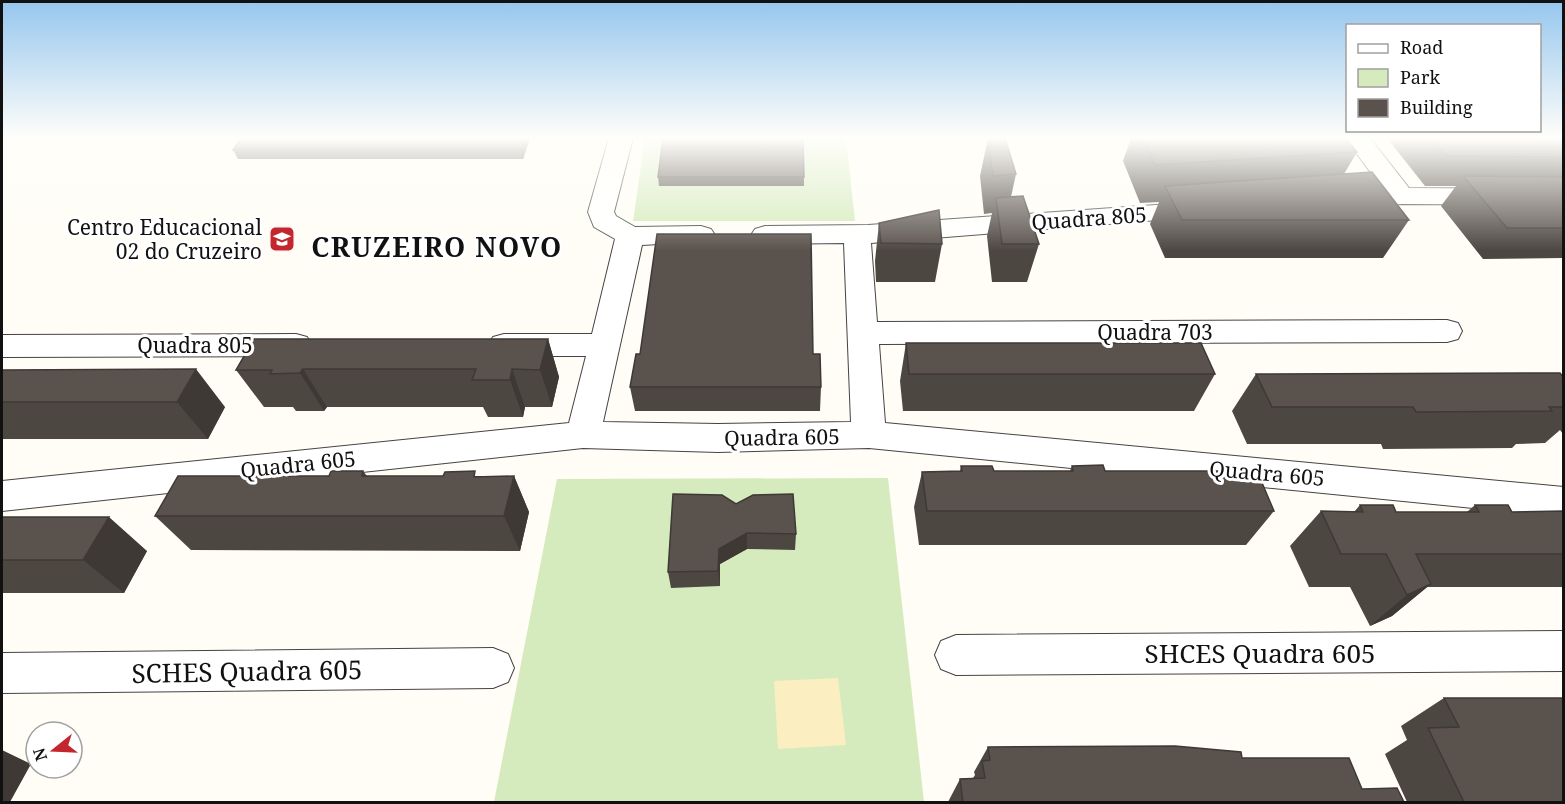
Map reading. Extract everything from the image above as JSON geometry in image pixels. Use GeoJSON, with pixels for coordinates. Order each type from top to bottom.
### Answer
{"type":"FeatureCollection","features":[{"type":"Feature","properties":{"kind":"street"},"geometry":{"type":"LineString","coordinates":[[583,435],[630,236],[604,221],[601,216],[611,176]]}},
{"type":"Feature","properties":{"kind":"street"},"geometry":{"type":"LineString","coordinates":[[1386,176],[1402,196]]}},
{"type":"Feature","properties":{"kind":"street"},"geometry":{"type":"LineString","coordinates":[[1321,202],[1402,196],[1563,197]]}},
{"type":"Feature","properties":{"kind":"street","name":"Quadra 805"},"geometry":{"type":"LineString","coordinates":[[630,236],[857,234],[1227,208]]}},
{"type":"Feature","properties":{"kind":"street"},"geometry":{"type":"LineString","coordinates":[[857,234],[869,435]]}},
{"type":"Feature","properties":{"kind":"street","name":"Quadra 703"},"geometry":{"type":"LineString","coordinates":[[863,333],[1447,331]]}},
{"type":"Feature","properties":{"kind":"street","name":"Quadra 805"},"geometry":{"type":"LineString","coordinates":[[2,346],[321,345]]}},
{"type":"Feature","properties":{"kind":"street"},"geometry":{"type":"LineString","coordinates":[[474,345],[604,345]]}},
{"type":"Feature","properties":{"kind":"street","name":"Quadra 605"},"geometry":{"type":"LineString","coordinates":[[2,496],[583,435],[718,438],[869,435],[1563,502]]}},
{"type":"Feature","properties":{"kind":"street","name":"SHCES Quadra 605"},"geometry":{"type":"LineString","coordinates":[[956,655],[1563,651]]}},
{"type":"Feature","properties":{"kind":"street","name":"SCHES Quadra 605"},"geometry":{"type":"LineString","coordinates":[[2,673],[493,668]]}},
{"type":"Feature","properties":{"kind":"green space"},"geometry":{"type":"Polygon","coordinates":[[[640,176],[850,176],[855,221],[633,221],[640,176]]]}},
{"type":"Feature","properties":{"kind":"green space"},"geometry":{"type":"Polygon","coordinates":[[[888,478],[924,802],[494,802],[557,479],[888,478]]]}},
{"type":"Feature","properties":{"kind":"sand"},"geometry":{"type":"Polygon","coordinates":[[[838,678],[846,745],[778,749],[774,681],[838,678]]]}},
{"type":"Feature","properties":{"kind":"building"},"geometry":{"type":"Polygon","coordinates":[[[804,176],[804,177],[658,177],[804,176]]]}},
{"type":"Feature","properties":{"kind":"building"},"geometry":{"type":"Polygon","coordinates":[[[1320,176],[1375,176],[1409,220],[1182,220],[1165,186],[1320,176]]]}},
{"type":"Feature","properties":{"kind":"building"},"geometry":{"type":"Polygon","coordinates":[[[1463,176],[1563,177],[1563,228],[1507,228],[1463,176]]]}},
{"type":"Feature","properties":{"kind":"building"},"geometry":{"type":"Polygon","coordinates":[[[1023,196],[1039,244],[1002,244],[996,198],[1023,196]]]}},
{"type":"Feature","properties":{"kind":"building"},"geometry":{"type":"Polygon","coordinates":[[[939,210],[942,244],[881,243],[879,223],[939,210]]]}},
{"type":"Feature","properties":{"kind":"building"},"geometry":{"type":"Polygon","coordinates":[[[657,234],[811,234],[813,354],[820,354],[821,387],[630,387],[636,354],[640,354],[657,234]]]}},
{"type":"Feature","properties":{"kind":"building"},"geometry":{"type":"Polygon","coordinates":[[[254,339],[548,339],[540,370],[512,369],[510,380],[472,380],[476,369],[303,369],[300,373],[270,374],[272,370],[236,370],[254,339]]]}},
{"type":"Feature","properties":{"kind":"building"},"geometry":{"type":"Polygon","coordinates":[[[906,343],[1201,343],[1215,374],[909,374],[906,343]]]}},
{"type":"Feature","properties":{"kind":"building"},"geometry":{"type":"Polygon","coordinates":[[[196,369],[177,402],[2,402],[2,370],[196,369]]]}},
{"type":"Feature","properties":{"kind":"building"},"geometry":{"type":"Polygon","coordinates":[[[1560,373],[1563,377],[1563,407],[1549,407],[1552,411],[1416,412],[1413,407],[1272,407],[1256,374],[1560,373]]]}},
{"type":"Feature","properties":{"kind":"building"},"geometry":{"type":"Polygon","coordinates":[[[1103,465],[1105,471],[1257,471],[1274,511],[927,511],[922,472],[962,471],[961,466],[992,466],[994,471],[1073,471],[1072,466],[1103,465]]]}},
{"type":"Feature","properties":{"kind":"building"},"geometry":{"type":"Polygon","coordinates":[[[331,471],[363,471],[362,476],[443,476],[445,472],[475,471],[474,477],[514,476],[504,516],[155,516],[178,476],[329,476],[331,471]]]}},
{"type":"Feature","properties":{"kind":"building"},"geometry":{"type":"Polygon","coordinates":[[[673,494],[722,495],[736,504],[753,495],[793,494],[796,534],[747,533],[719,549],[718,571],[668,572],[673,494]]]}},
{"type":"Feature","properties":{"kind":"building"},"geometry":{"type":"Polygon","coordinates":[[[1360,505],[1393,505],[1396,512],[1479,512],[1475,505],[1508,505],[1512,512],[1563,511],[1563,554],[1416,554],[1431,584],[1407,595],[1386,554],[1341,554],[1321,511],[1363,512],[1360,505]]]}},
{"type":"Feature","properties":{"kind":"building"},"geometry":{"type":"Polygon","coordinates":[[[2,517],[109,517],[83,560],[2,560],[2,517]]]}},
{"type":"Feature","properties":{"kind":"building"},"geometry":{"type":"Polygon","coordinates":[[[1444,698],[1563,698],[1563,802],[1464,802],[1428,728],[1459,727],[1444,698]]]}},
{"type":"Feature","properties":{"kind":"building"},"geometry":{"type":"Polygon","coordinates":[[[1175,746],[1241,752],[1242,758],[1349,758],[1362,789],[1397,788],[1404,802],[963,802],[960,779],[985,778],[982,761],[990,760],[988,747],[1175,746]]]}},
{"type":"Feature","properties":{"kind":"place","name":"Centro Educacional 02 do Cruzeiro"},"geometry":{"type":"Point","coordinates":[282,239]}},
{"type":"Feature","properties":{"kind":"district","name":"CRUZEIRO NOVO"},"geometry":{"type":"Point","coordinates":[437,246]}}]}
